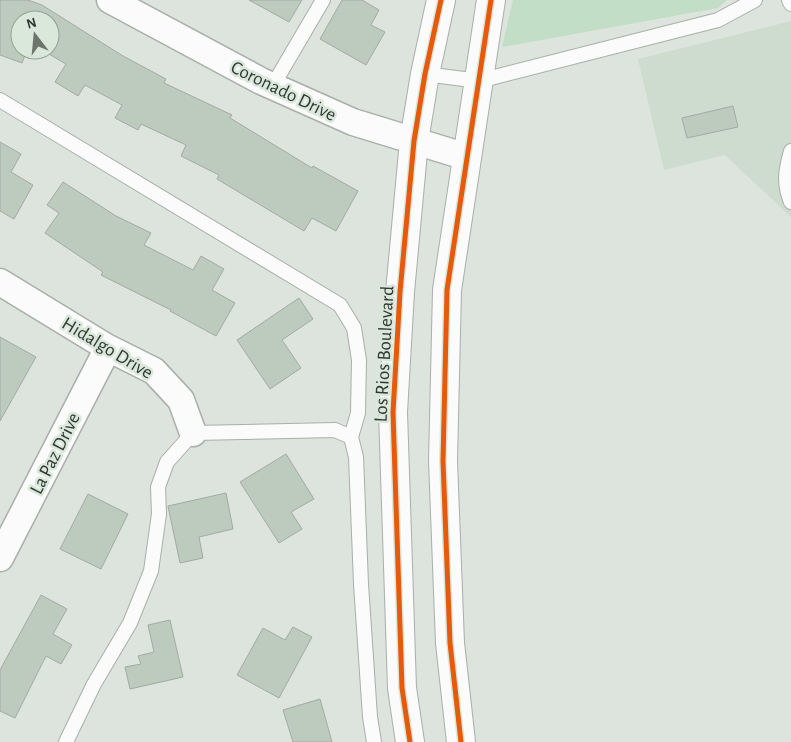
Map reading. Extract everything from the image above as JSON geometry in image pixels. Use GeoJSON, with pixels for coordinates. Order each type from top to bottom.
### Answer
{"type":"FeatureCollection","features":[{"type":"Feature","properties":{"kind":"main road","name":"Los Rios Boulevard"},"geometry":{"type":"LineString","coordinates":[[410,742],[402,679],[393,412],[400,292],[414,141],[425,74],[441,0]]}},
{"type":"Feature","properties":{"kind":"main road"},"geometry":{"type":"LineString","coordinates":[[461,742],[450,643],[442,461],[447,290],[491,0]]}},
{"type":"Feature","properties":{"kind":"street","name":"Coronado Drive"},"geometry":{"type":"LineString","coordinates":[[110,0],[272,87],[353,122],[467,157]]}},
{"type":"Feature","properties":{"kind":"street","name":"Hidalgo Drive"},"geometry":{"type":"LineString","coordinates":[[0,282],[108,348],[154,371],[181,400],[193,433]]}},
{"type":"Feature","properties":{"kind":"street","name":"La Paz Drive"},"geometry":{"type":"LineString","coordinates":[[0,558],[108,348]]}},
{"type":"Feature","properties":{"kind":"lane"},"geometry":{"type":"LineString","coordinates":[[272,87],[322,0]]}},
{"type":"Feature","properties":{"kind":"lane"},"geometry":{"type":"LineString","coordinates":[[425,74],[479,81],[718,20],[755,0]]}},
{"type":"Feature","properties":{"kind":"lane"},"geometry":{"type":"LineString","coordinates":[[789,0],[791,4]]}},
{"type":"Feature","properties":{"kind":"lane"},"geometry":{"type":"LineString","coordinates":[[0,100],[340,305],[354,328],[359,360],[358,413],[351,437],[356,457],[361,584],[370,717],[374,742]]}},
{"type":"Feature","properties":{"kind":"lane"},"geometry":{"type":"LineString","coordinates":[[791,151],[786,168],[786,190],[791,202]]}},
{"type":"Feature","properties":{"kind":"lane"},"geometry":{"type":"LineString","coordinates":[[66,742],[94,684],[130,623],[152,571],[159,514],[158,487],[167,462],[193,433],[335,430],[351,437]]}},
{"type":"Feature","properties":{"kind":"shaded area"},"geometry":{"type":"Polygon","coordinates":[[[791,21],[791,217],[725,155],[664,170],[638,59],[791,21]]]}},
{"type":"Feature","properties":{"kind":"green space"},"geometry":{"type":"Polygon","coordinates":[[[513,0],[727,0],[718,8],[502,47],[513,0]]]}},
{"type":"Feature","properties":{"kind":"building"},"geometry":{"type":"Polygon","coordinates":[[[0,0],[28,0],[50,10],[10,10],[10,59],[0,55],[0,0]]]}},
{"type":"Feature","properties":{"kind":"building"},"geometry":{"type":"Polygon","coordinates":[[[249,0],[302,0],[289,22],[249,0]]]}},
{"type":"Feature","properties":{"kind":"building"},"geometry":{"type":"Polygon","coordinates":[[[342,0],[362,0],[379,10],[371,25],[385,32],[366,65],[320,39],[342,0]]]}},
{"type":"Feature","properties":{"kind":"building"},"geometry":{"type":"Polygon","coordinates":[[[60,16],[123,56],[166,79],[164,83],[232,115],[230,118],[312,168],[313,166],[358,191],[336,231],[312,218],[304,231],[217,179],[219,175],[181,156],[186,145],[141,124],[138,130],[115,118],[122,105],[85,85],[78,96],[55,82],[66,64],[59,60],[60,16]]]}},
{"type":"Feature","properties":{"kind":"building"},"geometry":{"type":"Polygon","coordinates":[[[733,106],[738,127],[687,138],[682,118],[733,106]]]}},
{"type":"Feature","properties":{"kind":"building"},"geometry":{"type":"Polygon","coordinates":[[[0,142],[21,154],[11,172],[33,185],[14,219],[0,211],[0,142]]]}},
{"type":"Feature","properties":{"kind":"building"},"geometry":{"type":"Polygon","coordinates":[[[63,182],[116,216],[151,233],[144,245],[193,270],[201,256],[224,269],[212,290],[235,303],[216,336],[171,310],[101,275],[103,272],[45,233],[59,213],[47,205],[63,182]]]}},
{"type":"Feature","properties":{"kind":"building"},"geometry":{"type":"Polygon","coordinates":[[[299,298],[313,319],[282,340],[301,368],[270,389],[237,340],[299,298]]]}},
{"type":"Feature","properties":{"kind":"building"},"geometry":{"type":"Polygon","coordinates":[[[0,337],[36,357],[0,421],[0,337]]]}},
{"type":"Feature","properties":{"kind":"building"},"geometry":{"type":"Polygon","coordinates":[[[286,454],[314,499],[291,512],[302,529],[279,543],[240,482],[286,454]]]}},
{"type":"Feature","properties":{"kind":"building"},"geometry":{"type":"Polygon","coordinates":[[[226,493],[233,529],[199,537],[203,558],[180,563],[168,506],[226,493]]]}},
{"type":"Feature","properties":{"kind":"building"},"geometry":{"type":"Polygon","coordinates":[[[88,494],[128,514],[101,569],[60,549],[88,494]]]}},
{"type":"Feature","properties":{"kind":"building"},"geometry":{"type":"Polygon","coordinates":[[[41,595],[67,609],[53,634],[72,645],[61,664],[46,656],[15,718],[0,711],[0,670],[41,595]]]}},
{"type":"Feature","properties":{"kind":"building"},"geometry":{"type":"Polygon","coordinates":[[[170,620],[183,677],[130,689],[125,667],[141,664],[138,656],[154,652],[148,625],[170,620]]]}},
{"type":"Feature","properties":{"kind":"building"},"geometry":{"type":"Polygon","coordinates":[[[293,627],[312,637],[279,698],[237,675],[263,628],[285,640],[293,627]]]}},
{"type":"Feature","properties":{"kind":"building"},"geometry":{"type":"Polygon","coordinates":[[[320,699],[332,742],[293,742],[283,710],[320,699]]]}},
{"type":"Feature","properties":{"kind":"cycle path"},"geometry":{"type":"LineString","coordinates":[[410,742],[402,688],[393,412],[400,292],[414,141],[425,74],[441,0]]}},
{"type":"Feature","properties":{"kind":"cycle path"},"geometry":{"type":"LineString","coordinates":[[461,742],[450,643],[443,461],[447,290],[491,0]]}}]}
